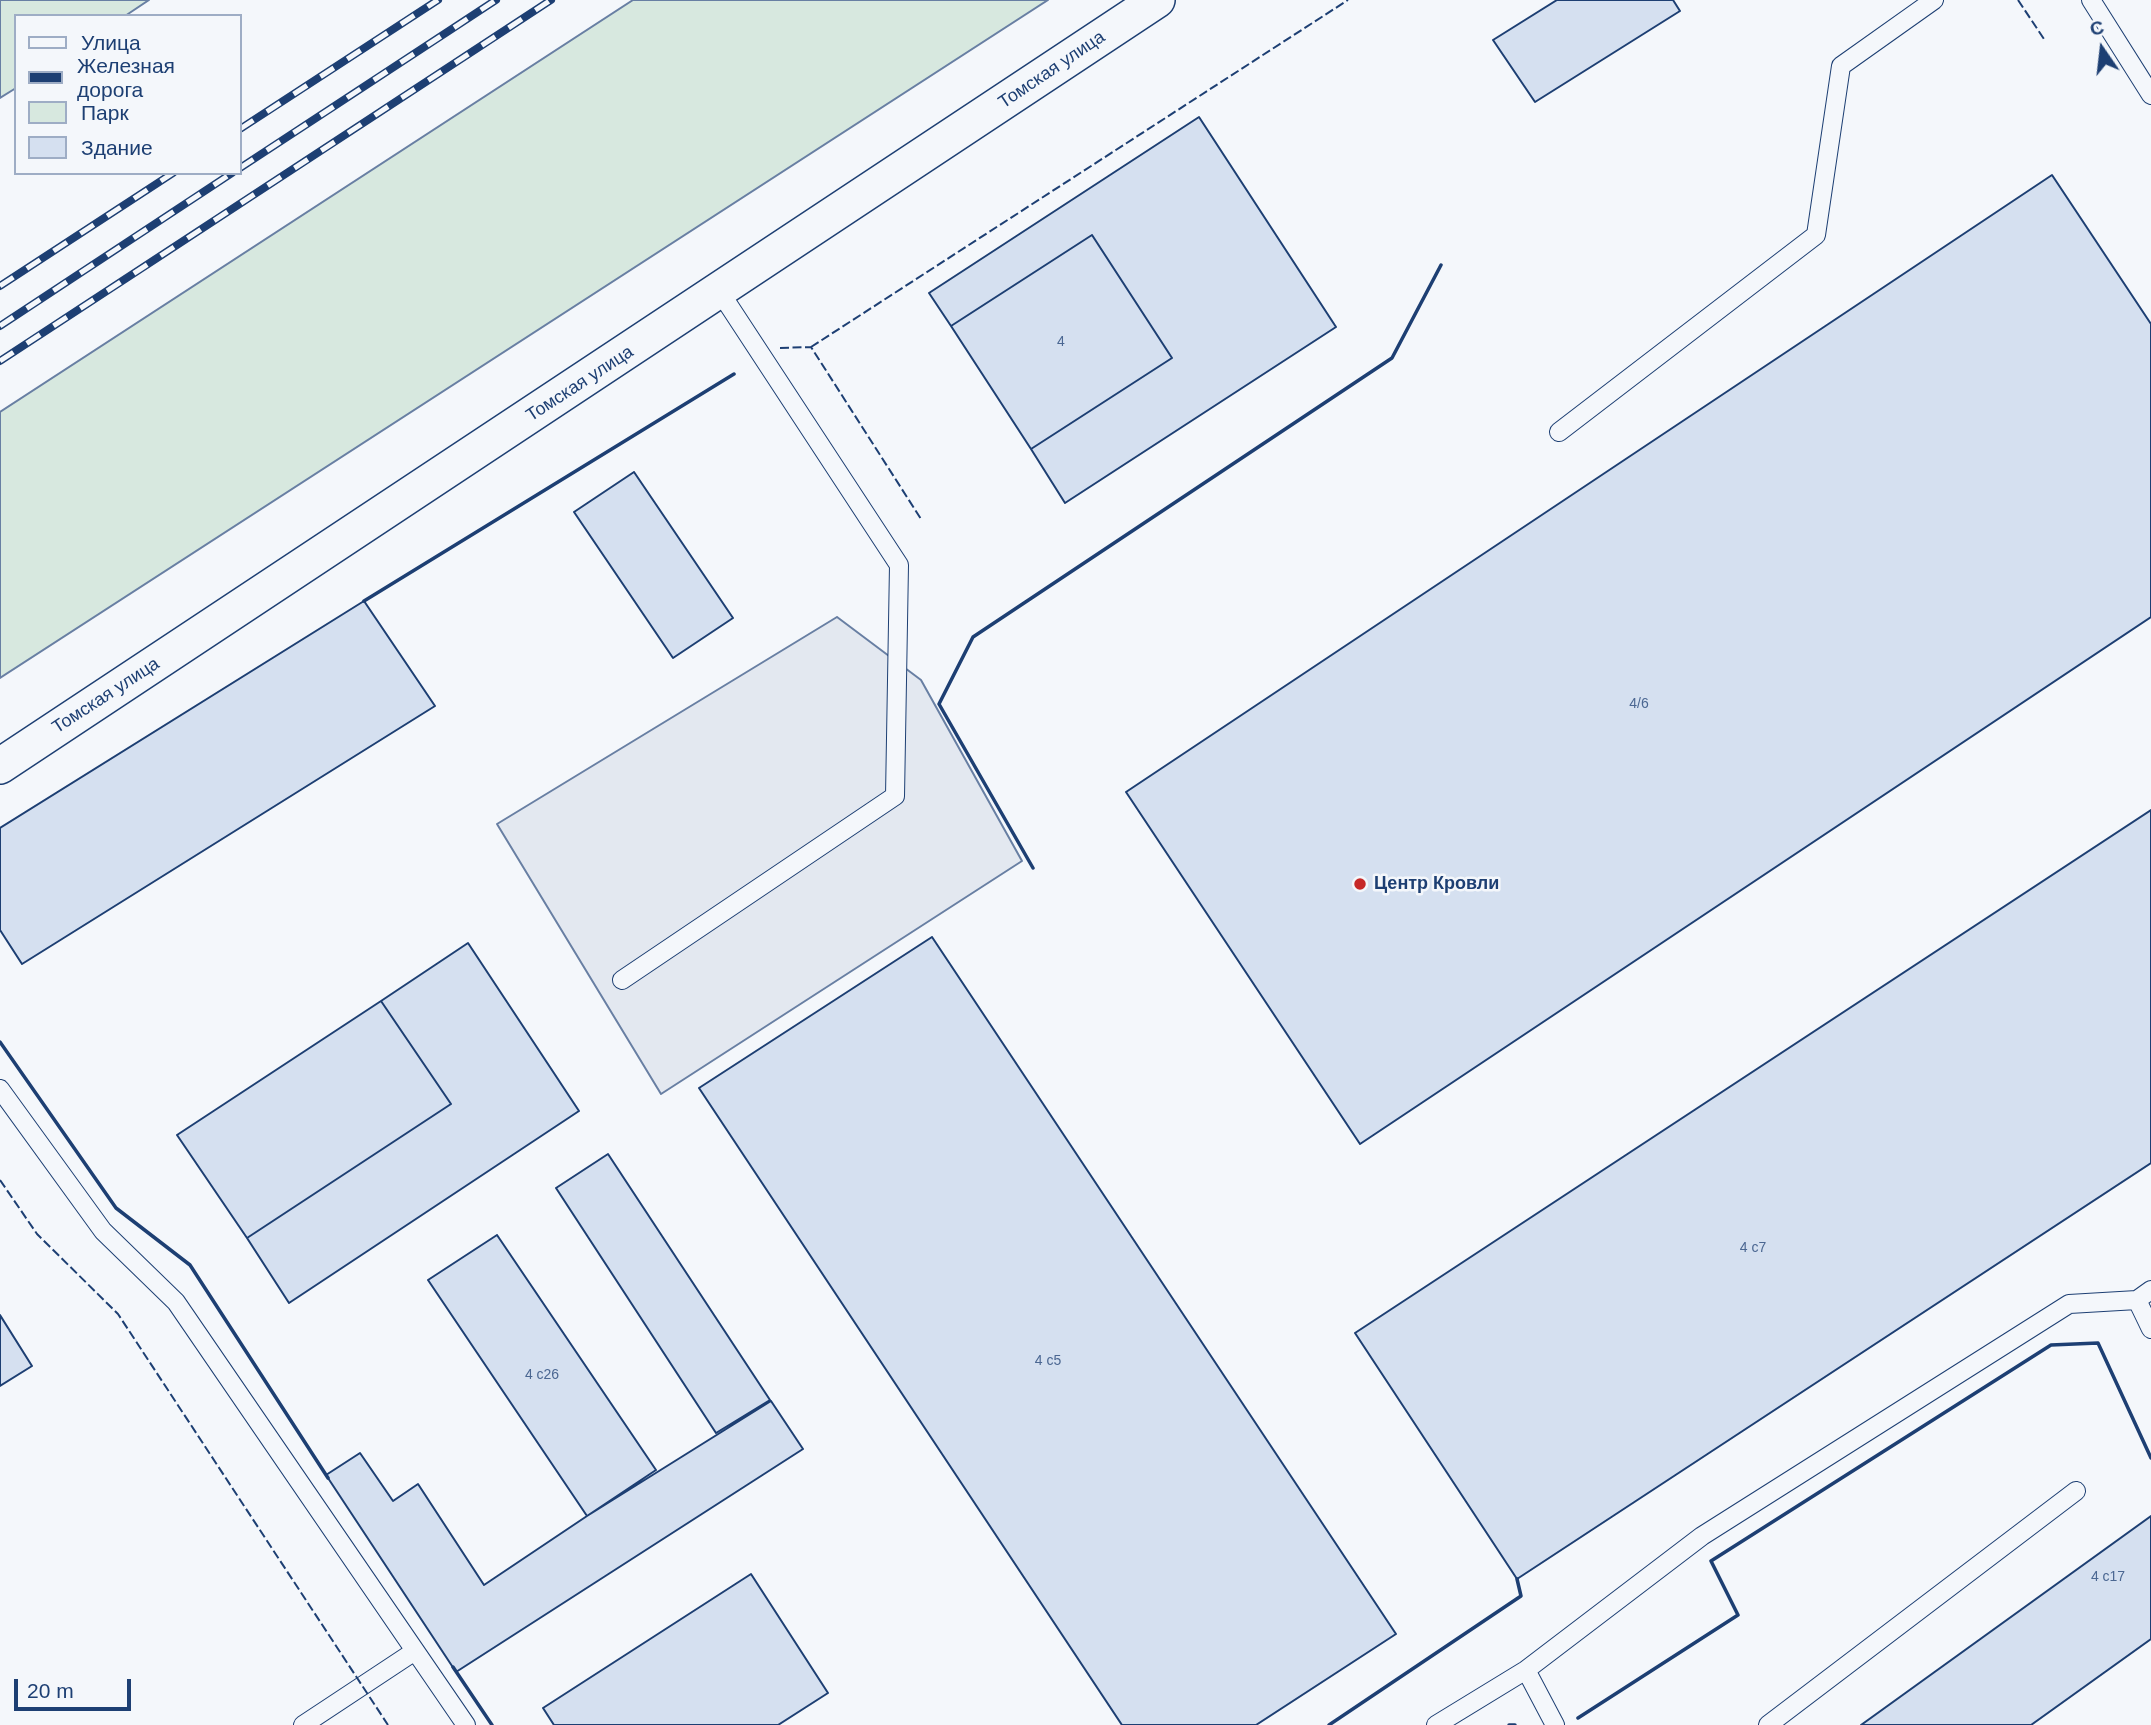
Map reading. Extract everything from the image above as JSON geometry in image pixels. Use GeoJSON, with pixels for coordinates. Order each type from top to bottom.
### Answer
{"type":"FeatureCollection","features":[{"type":"Feature","properties":{"kind":"street","name":"Томская улица"},"geometry":{"type":"LineString","coordinates":[[0,766],[720,292],[1157,0]]}},
{"type":"Feature","properties":{"kind":"lane"},"geometry":{"type":"LineString","coordinates":[[1559,432],[1816,235],[1841,66],[1934,0]]}},
{"type":"Feature","properties":{"kind":"lane"},"geometry":{"type":"LineString","coordinates":[[2091,0],[2151,95]]}},
{"type":"Feature","properties":{"kind":"lane"},"geometry":{"type":"LineString","coordinates":[[622,980],[895,796],[899,565],[720,292]]}},
{"type":"Feature","properties":{"kind":"lane"},"geometry":{"type":"LineString","coordinates":[[0,1089],[103,1231],[176,1302],[466,1725]]}},
{"type":"Feature","properties":{"kind":"lane"},"geometry":{"type":"LineString","coordinates":[[1436,1725],[1525,1670],[1702,1536],[2069,1304],[2144,1295],[2151,1329]]}},
{"type":"Feature","properties":{"kind":"lane"},"geometry":{"type":"LineString","coordinates":[[1768,1725],[2076,1491]]}},
{"type":"Feature","properties":{"kind":"lane"},"geometry":{"type":"LineString","coordinates":[[303,1725],[415,1651]]}},
{"type":"Feature","properties":{"kind":"lane"},"geometry":{"type":"LineString","coordinates":[[1525,1670],[1555,1725]]}},
{"type":"Feature","properties":{"kind":"green space"},"geometry":{"type":"Polygon","coordinates":[[[0,0],[149,0],[128,14],[14,14],[14,89],[0,98],[0,0]]]}},
{"type":"Feature","properties":{"kind":"green space"},"geometry":{"type":"Polygon","coordinates":[[[633,0],[1048,0],[0,678],[0,412],[633,0]]]}},
{"type":"Feature","properties":{"kind":"shaded area"},"geometry":{"type":"Polygon","coordinates":[[[837,617],[921,680],[1022,861],[661,1094],[497,824],[837,617]]]}},
{"type":"Feature","properties":{"kind":"building"},"geometry":{"type":"Polygon","coordinates":[[[1557,0],[1673,0],[1680,11],[1535,102],[1493,40],[1557,0]]]}},
{"type":"Feature","properties":{"kind":"building"},"geometry":{"type":"Polygon","coordinates":[[[1199,117],[1336,327],[1065,503],[1031,449],[1172,358],[1092,235],[951,326],[929,293],[1199,117]]]}},
{"type":"Feature","properties":{"kind":"building"},"geometry":{"type":"Polygon","coordinates":[[[2052,175],[2151,324],[2151,617],[1360,1144],[1126,792],[2052,175]]]}},
{"type":"Feature","properties":{"kind":"building"},"geometry":{"type":"Polygon","coordinates":[[[1092,235],[1172,358],[1031,449],[951,326],[1092,235]]]}},
{"type":"Feature","properties":{"kind":"building"},"geometry":{"type":"Polygon","coordinates":[[[634,472],[733,618],[673,658],[574,512],[634,472]]]}},
{"type":"Feature","properties":{"kind":"building"},"geometry":{"type":"Polygon","coordinates":[[[364,601],[435,706],[22,964],[0,930],[0,828],[364,601]]]}},
{"type":"Feature","properties":{"kind":"building"},"geometry":{"type":"Polygon","coordinates":[[[2151,810],[2151,1163],[1517,1579],[1355,1333],[2151,810]]]}},
{"type":"Feature","properties":{"kind":"building"},"geometry":{"type":"Polygon","coordinates":[[[932,937],[1396,1634],[1256,1725],[1122,1725],[699,1088],[932,937]]]}},
{"type":"Feature","properties":{"kind":"building"},"geometry":{"type":"Polygon","coordinates":[[[468,943],[579,1111],[289,1303],[247,1238],[451,1104],[381,1001],[468,943]]]}},
{"type":"Feature","properties":{"kind":"building"},"geometry":{"type":"Polygon","coordinates":[[[381,1001],[451,1104],[247,1238],[177,1135],[381,1001]]]}},
{"type":"Feature","properties":{"kind":"building"},"geometry":{"type":"Polygon","coordinates":[[[608,1154],[770,1400],[716,1433],[556,1188],[608,1154]]]}},
{"type":"Feature","properties":{"kind":"building"},"geometry":{"type":"Polygon","coordinates":[[[497,1235],[656,1470],[587,1516],[428,1280],[497,1235]]]}},
{"type":"Feature","properties":{"kind":"building"},"geometry":{"type":"Polygon","coordinates":[[[0,1315],[32,1366],[0,1386],[0,1315]]]}},
{"type":"Feature","properties":{"kind":"building"},"geometry":{"type":"Polygon","coordinates":[[[771,1401],[803,1449],[456,1672],[326,1475],[360,1453],[393,1501],[418,1484],[484,1585],[587,1516],[771,1401]]]}},
{"type":"Feature","properties":{"kind":"building"},"geometry":{"type":"Polygon","coordinates":[[[2151,1516],[2151,1639],[2031,1725],[1861,1725],[2151,1516]]]}},
{"type":"Feature","properties":{"kind":"building"},"geometry":{"type":"Polygon","coordinates":[[[751,1574],[828,1693],[778,1725],[554,1725],[543,1708],[751,1574]]]}},
{"type":"Feature","properties":{"kind":"railway"},"geometry":{"type":"LineString","coordinates":[[242,128],[438,0]]}},
{"type":"Feature","properties":{"kind":"railway"},"geometry":{"type":"LineString","coordinates":[[242,167],[496,0]]}},
{"type":"Feature","properties":{"kind":"railway"},"geometry":{"type":"LineString","coordinates":[[0,361],[551,0]]}},
{"type":"Feature","properties":{"kind":"railway"},"geometry":{"type":"LineString","coordinates":[[0,286],[170,175]]}},
{"type":"Feature","properties":{"kind":"railway"},"geometry":{"type":"LineString","coordinates":[[0,326],[229,175]]}},
{"type":"Feature","properties":{"kind":"fence"},"geometry":{"type":"LineString","coordinates":[[811,347],[1348,0]]}},
{"type":"Feature","properties":{"kind":"fence"},"geometry":{"type":"LineString","coordinates":[[2018,0],[2044,39]]}},
{"type":"Feature","properties":{"kind":"fence"},"geometry":{"type":"LineString","coordinates":[[780,348],[811,347],[921,519]]}},
{"type":"Feature","properties":{"kind":"fence"},"geometry":{"type":"LineString","coordinates":[[0,1180],[37,1234],[118,1314],[388,1725]]}},
{"type":"Feature","properties":{"kind":"wall"},"geometry":{"type":"LineString","coordinates":[[1033,868],[939,704],[973,637],[1392,358],[1441,265]]}},
{"type":"Feature","properties":{"kind":"wall"},"geometry":{"type":"LineString","coordinates":[[364,601],[734,374]]}},
{"type":"Feature","properties":{"kind":"wall"},"geometry":{"type":"LineString","coordinates":[[0,1042],[116,1208],[190,1265],[328,1478]]}},
{"type":"Feature","properties":{"kind":"wall"},"geometry":{"type":"LineString","coordinates":[[1578,1718],[1738,1615],[1711,1561],[2051,1345],[2098,1343],[2151,1458]]}},
{"type":"Feature","properties":{"kind":"wall"},"geometry":{"type":"LineString","coordinates":[[1329,1725],[1521,1596],[1517,1579]]}},
{"type":"Feature","properties":{"kind":"wall"},"geometry":{"type":"LineString","coordinates":[[453,1667],[492,1725]]}},
{"type":"Feature","properties":{"kind":"wall"},"geometry":{"type":"LineString","coordinates":[[1509,1725],[1515,1725]]}},
{"type":"Feature","properties":{"kind":"place","name":"Центр Кровли"},"geometry":{"type":"Point","coordinates":[1360,884]}}]}
